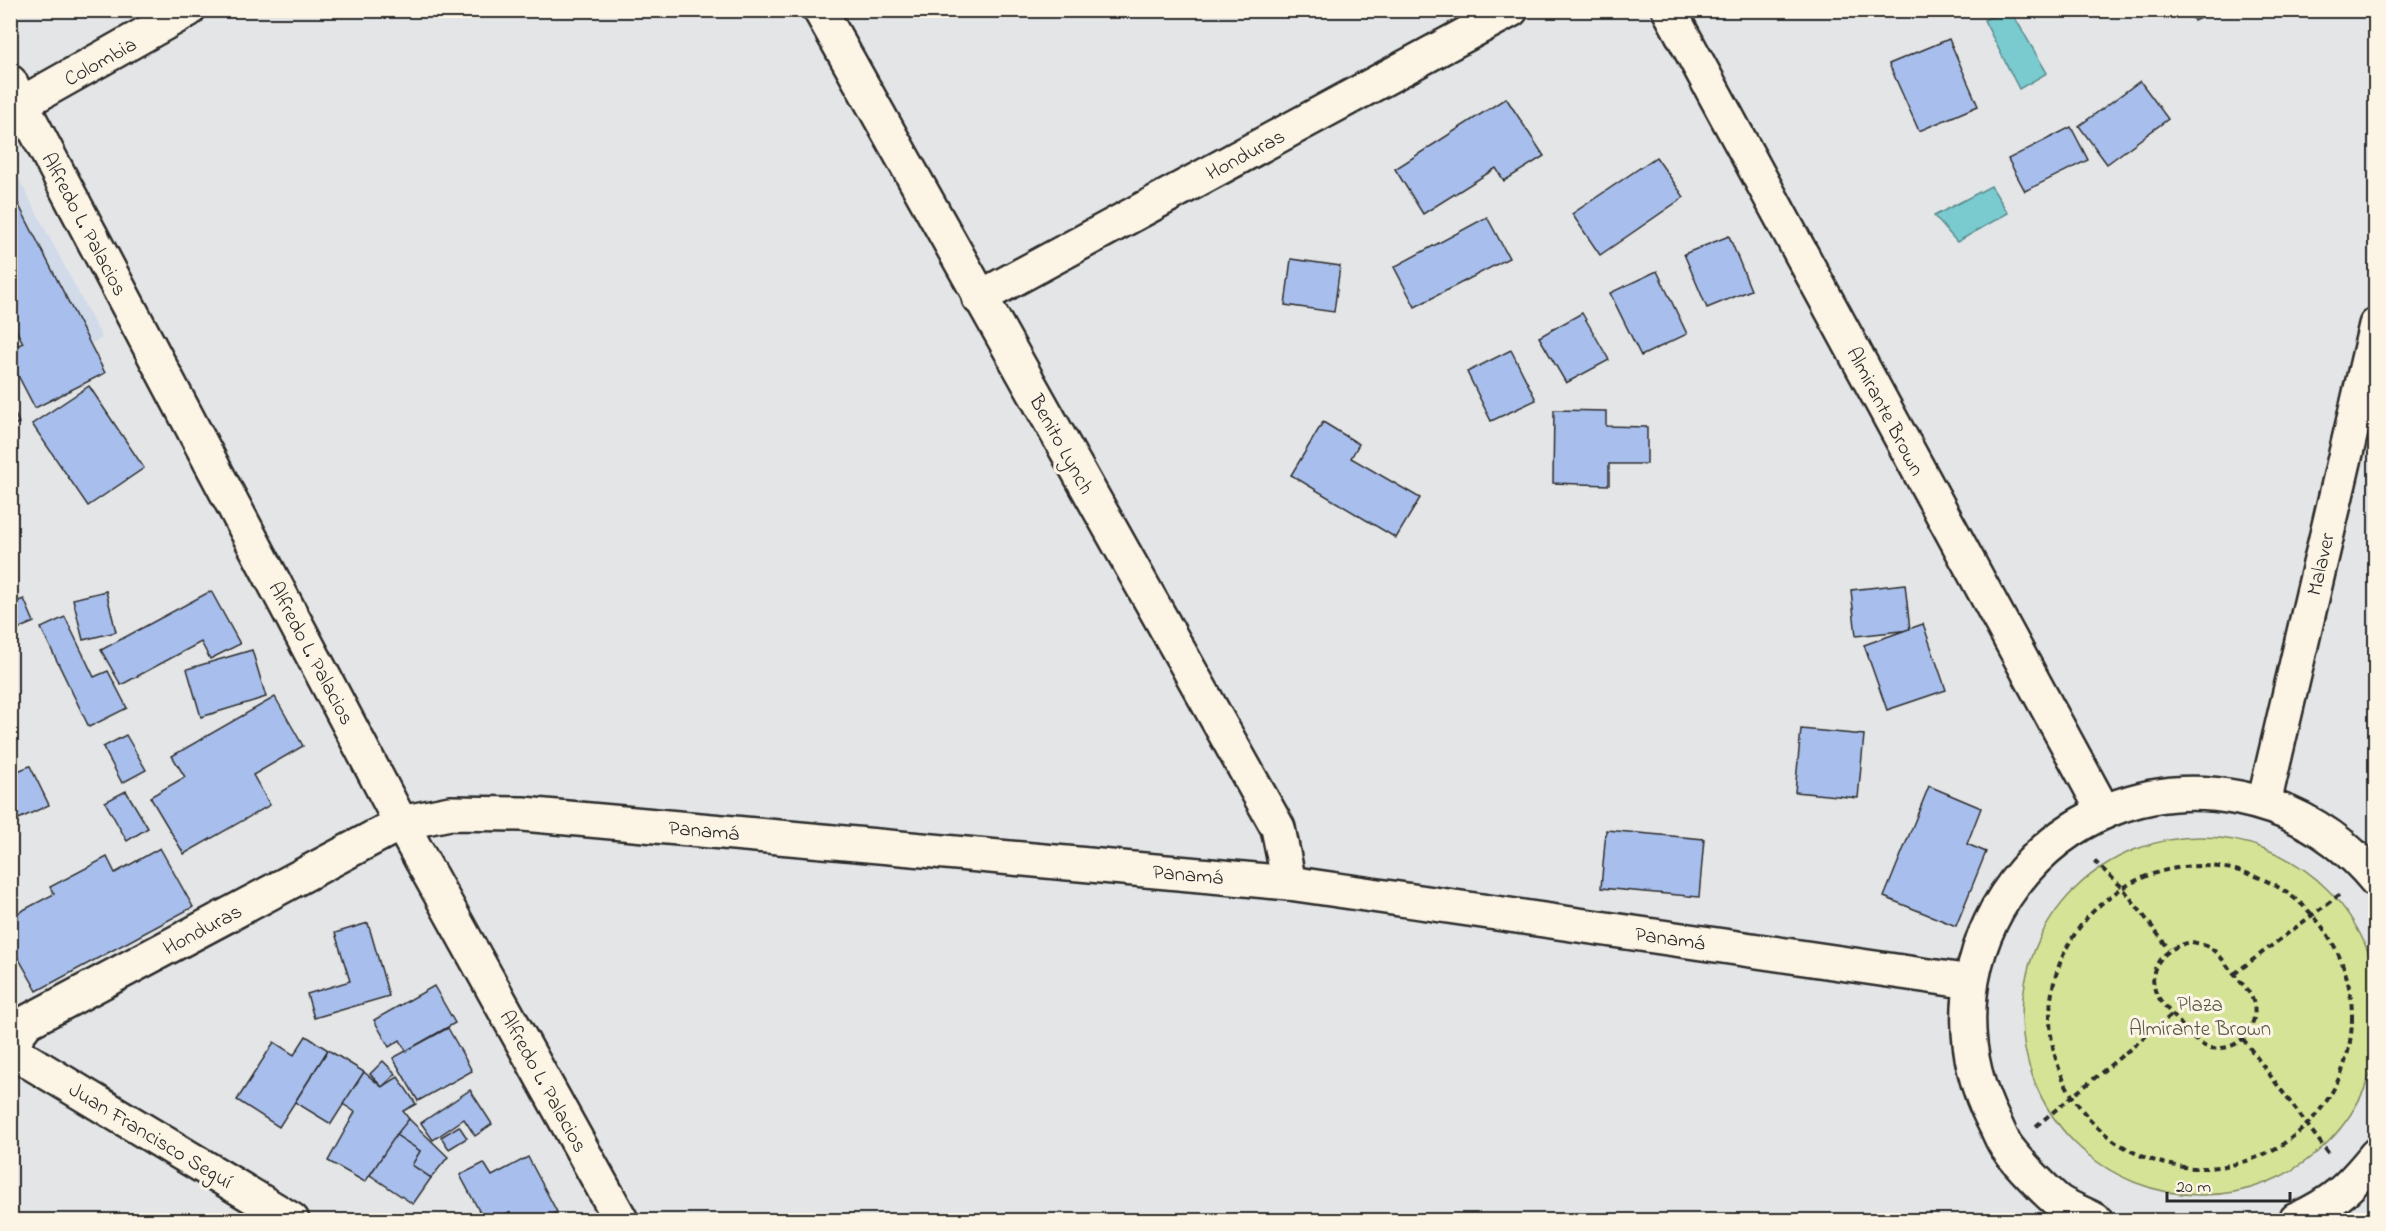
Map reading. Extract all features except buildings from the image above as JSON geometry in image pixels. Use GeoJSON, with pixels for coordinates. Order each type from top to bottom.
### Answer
{"type":"FeatureCollection","features":[{"type":"Feature","properties":{"kind":"street","name":"Colombia"},"geometry":{"type":"LineString","coordinates":[[14,99],[188,10]]}},
{"type":"Feature","properties":{"kind":"street","name":"Benito Lynch"},"geometry":{"type":"LineString","coordinates":[[820,10],[979,298],[1278,828],[1289,883]]}},
{"type":"Feature","properties":{"kind":"street","name":"Honduras"},"geometry":{"type":"LineString","coordinates":[[979,298],[1511,10]]}},
{"type":"Feature","properties":{"kind":"street","name":"Almirante Brown"},"geometry":{"type":"LineString","coordinates":[[1669,10],[2104,812]]}},
{"type":"Feature","properties":{"kind":"street","name":"Alfredo L. Palacios"},"geometry":{"type":"LineString","coordinates":[[14,99],[401,823],[621,1221]]}},
{"type":"Feature","properties":{"kind":"street","name":"Malaver"},"geometry":{"type":"LineString","coordinates":[[2264,803],[2376,325]]}},
{"type":"Feature","properties":{"kind":"street"},"geometry":{"type":"LineString","coordinates":[[2095,1221],[2058,1201],[2008,1148],[1981,1097],[1968,1040],[1971,982],[1988,924],[2021,873],[2065,833],[2104,812],[2156,795],[2211,792],[2264,803],[2303,819],[2338,842],[2372,876]]}},
{"type":"Feature","properties":{"kind":"street","name":"Panamá"},"geometry":{"type":"LineString","coordinates":[[401,823],[450,813],[523,814],[1289,883],[1971,982]]}},
{"type":"Feature","properties":{"kind":"street","name":"Honduras"},"geometry":{"type":"LineString","coordinates":[[10,1044],[27,1022],[401,823]]}},
{"type":"Feature","properties":{"kind":"street","name":"Juan Francisco Seguí"},"geometry":{"type":"LineString","coordinates":[[10,1050],[292,1221]]}},
{"type":"Feature","properties":{"kind":"street"},"geometry":{"type":"LineString","coordinates":[[2318,1216],[2351,1185],[2376,1155]]}},
{"type":"Feature","properties":{"kind":"path"},"geometry":{"type":"LineString","coordinates":[[2065,833],[2122,887],[2169,949]]}},
{"type":"Feature","properties":{"kind":"path"},"geometry":{"type":"LineString","coordinates":[[2221,866],[2268,880],[2308,909],[2313,916],[2337,949],[2352,996],[2351,1045],[2335,1091],[2305,1130],[2261,1158],[2210,1169],[2158,1164],[2112,1141],[2075,1104],[2053,1057],[2048,1005],[2061,957],[2087,916],[2122,887],[2171,868],[2221,866]]}},
{"type":"Feature","properties":{"kind":"path"},"geometry":{"type":"LineString","coordinates":[[2234,974],[2372,876]]}},
{"type":"Feature","properties":{"kind":"path"},"geometry":{"type":"LineString","coordinates":[[2192,942],[2205,945],[2215,951],[2234,974],[2250,995],[2254,1006],[2254,1018],[2250,1030],[2243,1039],[2222,1049],[2210,1048],[2190,1035],[2157,993],[2154,981],[2155,969],[2160,958],[2169,949],[2192,942]]}},
{"type":"Feature","properties":{"kind":"path"},"geometry":{"type":"LineString","coordinates":[[2008,1148],[2172,1014]]}},
{"type":"Feature","properties":{"kind":"path"},"geometry":{"type":"LineString","coordinates":[[2243,1039],[2351,1185]]}},
{"type":"Feature","properties":{"kind":"shaded area"},"geometry":{"type":"Polygon","coordinates":[[[10,162],[102,338],[55,362],[11,276],[10,162]]]}},
{"type":"Feature","properties":{"kind":"green space","name":"Plaza Almirante Brown"},"geometry":{"type":"Polygon","coordinates":[[[2201,837],[2236,841],[2269,851],[2300,867],[2327,890],[2350,917],[2366,948],[2376,981],[2380,1016],[2376,1051],[2366,1084],[2350,1115],[2327,1142],[2300,1165],[2269,1181],[2236,1191],[2201,1195],[2166,1191],[2133,1181],[2102,1165],[2075,1142],[2052,1115],[2036,1084],[2026,1051],[2022,1016],[2026,981],[2036,948],[2052,917],[2075,890],[2102,867],[2133,851],[2166,841],[2201,837]]]}},
{"type":"Feature","properties":{"kind":"water"},"geometry":{"type":"Polygon","coordinates":[[[2004,11],[2011,11],[2047,73],[2019,89],[1984,20],[2004,11]]]}},
{"type":"Feature","properties":{"kind":"water"},"geometry":{"type":"Polygon","coordinates":[[[1991,186],[2008,213],[1957,242],[1934,216],[1991,186]]]}}]}
